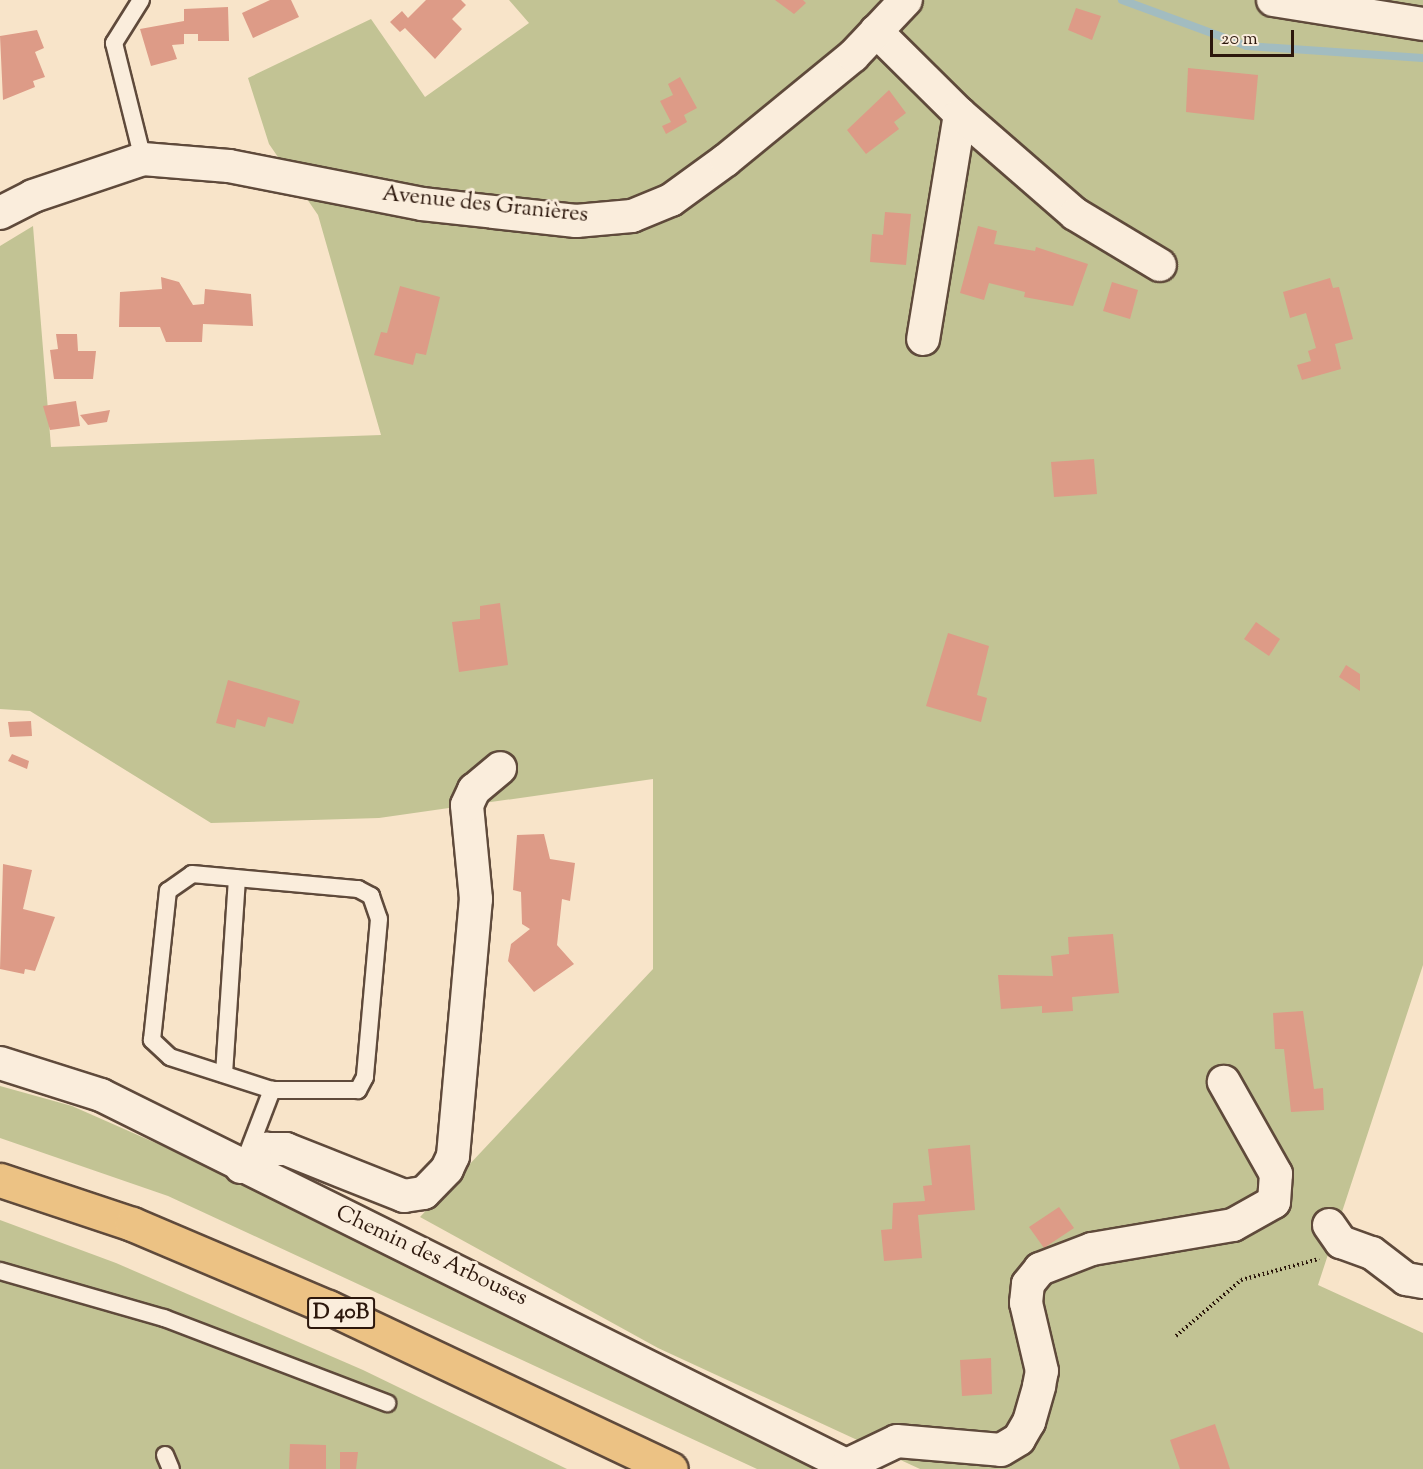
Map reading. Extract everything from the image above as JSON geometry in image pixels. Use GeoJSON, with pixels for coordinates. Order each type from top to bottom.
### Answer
{"type":"FeatureCollection","features":[{"type":"Feature","properties":{"kind":"main road","name":"D 40B"},"geometry":{"type":"LineString","coordinates":[[0,1180],[132,1224],[328,1307],[671,1469]]}},
{"type":"Feature","properties":{"kind":"street","name":"Avenue des Granières"},"geometry":{"type":"LineString","coordinates":[[0,213],[33,196],[143,159],[229,166],[422,204],[576,221],[632,216],[671,201],[726,160],[876,31],[906,0]]}},
{"type":"Feature","properties":{"kind":"street"},"geometry":{"type":"LineString","coordinates":[[1273,0],[1423,24]]}},
{"type":"Feature","properties":{"kind":"street"},"geometry":{"type":"LineString","coordinates":[[876,31],[960,114],[1075,214],[1160,265]]}},
{"type":"Feature","properties":{"kind":"street"},"geometry":{"type":"LineString","coordinates":[[923,339],[960,114]]}},
{"type":"Feature","properties":{"kind":"street"},"geometry":{"type":"LineString","coordinates":[[241,1167],[267,1149],[286,1149],[404,1196],[424,1192],[447,1169],[453,1156],[476,899],[468,797],[500,768]]}},
{"type":"Feature","properties":{"kind":"street","name":"Chemin des Arbouses"},"geometry":{"type":"LineString","coordinates":[[0,1063],[101,1095],[241,1167],[535,1306],[850,1467]]}},
{"type":"Feature","properties":{"kind":"street"},"geometry":{"type":"LineString","coordinates":[[850,1467],[897,1441],[1001,1450],[1019,1438],[1029,1422],[1042,1371],[1026,1303],[1028,1284],[1040,1269],[1092,1249],[1233,1226],[1274,1202],[1276,1174],[1224,1082]]}},
{"type":"Feature","properties":{"kind":"street"},"geometry":{"type":"LineString","coordinates":[[1335,1234],[1372,1253],[1406,1279],[1423,1282]]}},
{"type":"Feature","properties":{"kind":"lane"},"geometry":{"type":"LineString","coordinates":[[141,0],[114,43],[143,159]]}},
{"type":"Feature","properties":{"kind":"lane"},"geometry":{"type":"LineString","coordinates":[[192,874],[237,878],[358,889],[371,896],[379,919],[362,1084],[350,1093],[272,1090],[170,1056],[149,1031],[168,891],[192,874]]}},
{"type":"Feature","properties":{"kind":"lane"},"geometry":{"type":"LineString","coordinates":[[224,1074],[237,878]]}},
{"type":"Feature","properties":{"kind":"lane"},"geometry":{"type":"LineString","coordinates":[[241,1167],[262,1128],[272,1090]]}},
{"type":"Feature","properties":{"kind":"lane"},"geometry":{"type":"LineString","coordinates":[[0,1270],[164,1318],[387,1403]]}},
{"type":"Feature","properties":{"kind":"path"},"geometry":{"type":"LineString","coordinates":[[1176,1336],[1241,1280],[1311,1262],[1335,1234]]}},
{"type":"Feature","properties":{"kind":"green space"},"geometry":{"type":"Polygon","coordinates":[[[509,0],[1423,0],[1423,965],[1318,1285],[1423,1333],[1423,1469],[920,1469],[658,1348],[420,1217],[653,969],[653,779],[379,818],[211,823],[30,711],[0,709],[0,246],[33,226],[51,447],[381,435],[318,215],[269,144],[248,78],[371,19],[425,97],[529,23],[509,0]]]}},
{"type":"Feature","properties":{"kind":"green space"},"geometry":{"type":"Polygon","coordinates":[[[0,1086],[72,1106],[364,1235],[844,1469],[757,1469],[168,1196],[0,1138],[0,1086]]]}},
{"type":"Feature","properties":{"kind":"green space"},"geometry":{"type":"Polygon","coordinates":[[[0,1220],[116,1263],[363,1370],[567,1469],[0,1469],[0,1220]]]}},
{"type":"Feature","properties":{"kind":"building"},"geometry":{"type":"Polygon","coordinates":[[[270,0],[291,0],[299,17],[253,38],[242,13],[270,0]]]}},
{"type":"Feature","properties":{"kind":"building"},"geometry":{"type":"Polygon","coordinates":[[[426,0],[461,0],[466,5],[452,19],[462,29],[435,59],[405,28],[400,32],[390,22],[402,11],[408,18],[426,0]]]}},
{"type":"Feature","properties":{"kind":"building"},"geometry":{"type":"Polygon","coordinates":[[[775,0],[803,0],[806,3],[794,14],[775,0]]]}},
{"type":"Feature","properties":{"kind":"building"},"geometry":{"type":"Polygon","coordinates":[[[228,7],[229,41],[198,41],[198,34],[184,34],[184,44],[172,45],[177,59],[151,66],[140,29],[184,21],[184,9],[228,7]]]}},
{"type":"Feature","properties":{"kind":"building"},"geometry":{"type":"Polygon","coordinates":[[[1076,8],[1101,16],[1092,40],[1068,30],[1076,8]]]}},
{"type":"Feature","properties":{"kind":"building"},"geometry":{"type":"Polygon","coordinates":[[[37,30],[44,48],[35,52],[45,77],[33,81],[35,87],[3,100],[0,36],[37,30]]]}},
{"type":"Feature","properties":{"kind":"building"},"geometry":{"type":"Polygon","coordinates":[[[1188,68],[1258,75],[1254,120],[1186,112],[1188,68]]]}},
{"type":"Feature","properties":{"kind":"building"},"geometry":{"type":"Polygon","coordinates":[[[680,77],[697,108],[684,115],[687,122],[666,134],[662,126],[671,122],[660,101],[673,95],[668,84],[680,77]]]}},
{"type":"Feature","properties":{"kind":"building"},"geometry":{"type":"Polygon","coordinates":[[[889,90],[906,113],[894,122],[899,129],[866,154],[847,130],[889,90]]]}},
{"type":"Feature","properties":{"kind":"building"},"geometry":{"type":"Polygon","coordinates":[[[885,212],[911,214],[906,265],[870,262],[872,234],[883,235],[885,212]]]}},
{"type":"Feature","properties":{"kind":"building"},"geometry":{"type":"Polygon","coordinates":[[[978,226],[997,231],[994,244],[1035,251],[1036,247],[1088,264],[1073,306],[1024,297],[1025,292],[989,283],[984,300],[960,293],[978,226]]]}},
{"type":"Feature","properties":{"kind":"building"},"geometry":{"type":"Polygon","coordinates":[[[161,277],[179,282],[193,305],[204,304],[205,289],[251,294],[253,326],[203,324],[202,342],[166,342],[160,327],[119,327],[120,292],[162,289],[161,277]]]}},
{"type":"Feature","properties":{"kind":"building"},"geometry":{"type":"Polygon","coordinates":[[[1330,278],[1333,288],[1339,287],[1353,339],[1335,344],[1341,369],[1302,380],[1297,365],[1311,361],[1308,351],[1316,348],[1306,313],[1290,318],[1283,292],[1330,278]]]}},
{"type":"Feature","properties":{"kind":"building"},"geometry":{"type":"Polygon","coordinates":[[[1112,282],[1138,290],[1130,319],[1103,311],[1112,282]]]}},
{"type":"Feature","properties":{"kind":"building"},"geometry":{"type":"Polygon","coordinates":[[[400,286],[440,297],[426,355],[416,353],[413,365],[374,355],[381,332],[387,333],[400,286]]]}},
{"type":"Feature","properties":{"kind":"building"},"geometry":{"type":"Polygon","coordinates":[[[56,334],[77,334],[78,351],[96,351],[93,379],[54,379],[50,350],[58,349],[56,334]]]}},
{"type":"Feature","properties":{"kind":"building"},"geometry":{"type":"Polygon","coordinates":[[[76,401],[80,426],[50,430],[43,406],[76,401]]]}},
{"type":"Feature","properties":{"kind":"building"},"geometry":{"type":"Polygon","coordinates":[[[110,410],[107,422],[88,425],[80,415],[110,410]]]}},
{"type":"Feature","properties":{"kind":"building"},"geometry":{"type":"Polygon","coordinates":[[[1094,459],[1097,494],[1054,497],[1051,462],[1094,459]]]}},
{"type":"Feature","properties":{"kind":"building"},"geometry":{"type":"Polygon","coordinates":[[[500,603],[508,665],[459,672],[452,622],[480,619],[480,606],[500,603]]]}},
{"type":"Feature","properties":{"kind":"building"},"geometry":{"type":"Polygon","coordinates":[[[1256,622],[1280,639],[1269,656],[1244,639],[1256,622]]]}},
{"type":"Feature","properties":{"kind":"building"},"geometry":{"type":"Polygon","coordinates":[[[948,633],[989,646],[977,695],[987,698],[981,722],[926,706],[948,633]]]}},
{"type":"Feature","properties":{"kind":"building"},"geometry":{"type":"Polygon","coordinates":[[[1346,665],[1360,674],[1360,691],[1339,677],[1346,665]]]}},
{"type":"Feature","properties":{"kind":"building"},"geometry":{"type":"Polygon","coordinates":[[[228,680],[300,701],[293,724],[268,717],[265,727],[237,719],[235,728],[216,723],[228,680]]]}},
{"type":"Feature","properties":{"kind":"building"},"geometry":{"type":"Polygon","coordinates":[[[31,721],[32,736],[10,737],[8,722],[31,721]]]}},
{"type":"Feature","properties":{"kind":"building"},"geometry":{"type":"Polygon","coordinates":[[[12,754],[29,761],[27,769],[8,761],[12,754]]]}},
{"type":"Feature","properties":{"kind":"building"},"geometry":{"type":"Polygon","coordinates":[[[544,834],[550,859],[575,863],[570,901],[562,899],[557,945],[574,964],[534,992],[508,961],[511,944],[530,929],[522,924],[521,892],[513,890],[517,835],[544,834]]]}},
{"type":"Feature","properties":{"kind":"building"},"geometry":{"type":"Polygon","coordinates":[[[3,864],[32,870],[23,909],[55,917],[35,971],[25,969],[24,974],[0,969],[3,864]]]}},
{"type":"Feature","properties":{"kind":"building"},"geometry":{"type":"Polygon","coordinates":[[[1113,934],[1119,993],[1072,997],[1073,1011],[1042,1013],[1042,1006],[1001,1009],[998,975],[1053,976],[1051,956],[1069,954],[1068,937],[1113,934]]]}},
{"type":"Feature","properties":{"kind":"building"},"geometry":{"type":"Polygon","coordinates":[[[1303,1011],[1314,1089],[1323,1088],[1324,1110],[1291,1112],[1284,1049],[1275,1049],[1273,1013],[1303,1011]]]}},
{"type":"Feature","properties":{"kind":"building"},"geometry":{"type":"Polygon","coordinates":[[[970,1145],[975,1210],[918,1215],[922,1258],[884,1261],[881,1230],[892,1229],[893,1203],[925,1201],[923,1186],[932,1185],[928,1149],[970,1145]]]}},
{"type":"Feature","properties":{"kind":"building"},"geometry":{"type":"Polygon","coordinates":[[[1059,1207],[1074,1228],[1044,1248],[1029,1227],[1059,1207]]]}},
{"type":"Feature","properties":{"kind":"building"},"geometry":{"type":"Polygon","coordinates":[[[991,1358],[992,1394],[962,1396],[960,1360],[991,1358]]]}},
{"type":"Feature","properties":{"kind":"building"},"geometry":{"type":"Polygon","coordinates":[[[1215,1424],[1230,1469],[1180,1469],[1170,1440],[1215,1424]]]}},
{"type":"Feature","properties":{"kind":"building"},"geometry":{"type":"Polygon","coordinates":[[[290,1444],[326,1445],[326,1469],[289,1469],[290,1444]]]}},
{"type":"Feature","properties":{"kind":"building"},"geometry":{"type":"Polygon","coordinates":[[[340,1452],[358,1452],[356,1469],[340,1469],[340,1452]]]}},
{"type":"Feature","properties":{"kind":"waterway"},"geometry":{"type":"LineString","coordinates":[[1122,0],[1247,46],[1423,58]]}}]}
